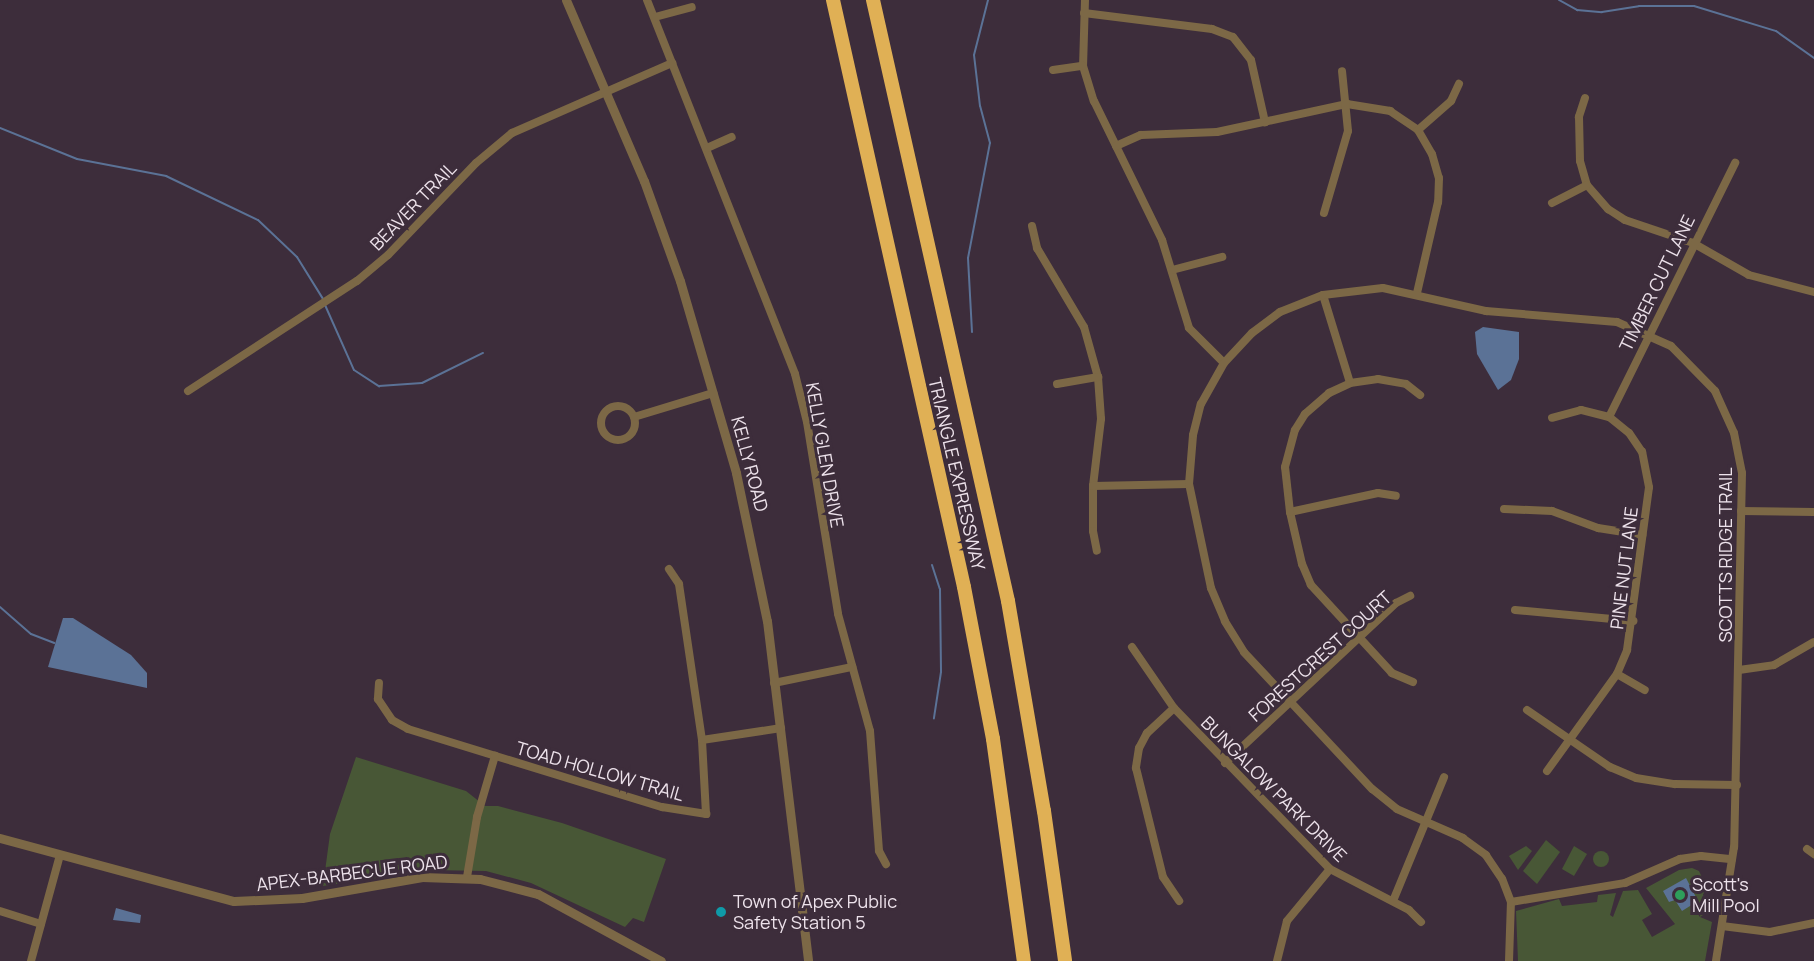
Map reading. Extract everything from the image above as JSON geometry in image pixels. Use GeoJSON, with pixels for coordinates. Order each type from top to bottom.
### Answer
{"type":"FeatureCollection","features":[{"type":"Feature","properties":{"kind":"highway","name":"TRIANGLE EXPRESSWAY"},"geometry":{"type":"LineString","coordinates":[[832,0],[964,587],[993,739],[1024,961]]}},
{"type":"Feature","properties":{"kind":"highway","name":"TRIANGLE EXPRESSWAY"},"geometry":{"type":"LineString","coordinates":[[873,0],[1008,601],[1044,811],[1065,961]]}},
{"type":"Feature","properties":{"kind":"street","name":"KELLY ROAD"},"geometry":{"type":"LineString","coordinates":[[566,0],[607,92],[656,214],[713,393],[750,532],[767,621],[808,961]]}},
{"type":"Feature","properties":{"kind":"street","name":"KELLY GLEN DRIVE"},"geometry":{"type":"LineString","coordinates":[[647,0],[795,374],[813,456],[830,572],[852,668],[870,731],[879,851],[886,864]]}},
{"type":"Feature","properties":{"kind":"street"},"geometry":{"type":"LineString","coordinates":[[1085,0],[1083,66],[1094,102],[1162,240],[1189,328],[1224,363]]}},
{"type":"Feature","properties":{"kind":"street"},"geometry":{"type":"LineString","coordinates":[[655,17],[692,7]]}},
{"type":"Feature","properties":{"kind":"street"},"geometry":{"type":"LineString","coordinates":[[1084,13],[1212,29],[1233,37],[1251,60],[1265,122]]}},
{"type":"Feature","properties":{"kind":"street","name":"BEAVER TRAIL"},"geometry":{"type":"LineString","coordinates":[[188,391],[357,281],[386,257],[476,164],[512,133],[672,63]]}},
{"type":"Feature","properties":{"kind":"street"},"geometry":{"type":"LineString","coordinates":[[1053,70],[1083,66]]}},
{"type":"Feature","properties":{"kind":"street"},"geometry":{"type":"LineString","coordinates":[[1324,213],[1347,139],[1347,104],[1342,71]]}},
{"type":"Feature","properties":{"kind":"street"},"geometry":{"type":"LineString","coordinates":[[1418,130],[1451,101],[1459,84]]}},
{"type":"Feature","properties":{"kind":"street"},"geometry":{"type":"LineString","coordinates":[[1585,98],[1578,132],[1580,160],[1587,185],[1602,203],[1625,220],[1693,243],[1749,275],[1814,292]]}},
{"type":"Feature","properties":{"kind":"street"},"geometry":{"type":"LineString","coordinates":[[1116,146],[1142,135],[1217,132],[1347,104],[1390,111],[1418,130],[1436,165],[1439,191],[1417,293]]}},
{"type":"Feature","properties":{"kind":"street"},"geometry":{"type":"LineString","coordinates":[[707,148],[732,137]]}},
{"type":"Feature","properties":{"kind":"street","name":"TIMBER CUT LANE"},"geometry":{"type":"LineString","coordinates":[[1609,417],[1693,243],[1735,163]]}},
{"type":"Feature","properties":{"kind":"street"},"geometry":{"type":"LineString","coordinates":[[1552,203],[1587,185]]}},
{"type":"Feature","properties":{"kind":"street"},"geometry":{"type":"LineString","coordinates":[[1032,226],[1037,248],[1084,327],[1098,377],[1101,419],[1093,486],[1093,531],[1097,550]]}},
{"type":"Feature","properties":{"kind":"street"},"geometry":{"type":"LineString","coordinates":[[1172,270],[1222,257]]}},
{"type":"Feature","properties":{"kind":"street","name":"SCOTTS RIDGE TRAIL"},"geometry":{"type":"LineString","coordinates":[[1509,961],[1510,902],[1502,879],[1486,855],[1463,838],[1396,809],[1372,789],[1245,652],[1225,621],[1211,588],[1189,484],[1196,423],[1206,393],[1224,363],[1252,333],[1280,312],[1323,295],[1369,288],[1417,293],[1496,312],[1607,319],[1649,334],[1695,367],[1722,405],[1740,458],[1741,510],[1737,785],[1732,859],[1716,961]]}},
{"type":"Feature","properties":{"kind":"street"},"geometry":{"type":"LineString","coordinates":[[1323,295],[1350,383]]}},
{"type":"Feature","properties":{"kind":"street"},"geometry":{"type":"LineString","coordinates":[[1057,384],[1098,377]]}},
{"type":"Feature","properties":{"kind":"street"},"geometry":{"type":"LineString","coordinates":[[1413,682],[1392,673],[1311,585],[1302,564],[1290,512],[1285,467],[1292,435],[1314,404],[1350,383],[1400,381],[1420,395]]}},
{"type":"Feature","properties":{"kind":"street"},"geometry":{"type":"LineString","coordinates":[[634,417],[713,393]]}},
{"type":"Feature","properties":{"kind":"street"},"geometry":{"type":"LineString","coordinates":[[622,406],[634,417],[635,429],[628,438],[616,441],[602,431],[601,419],[611,407],[622,406]]}},
{"type":"Feature","properties":{"kind":"street","name":"PINE NUT LANE"},"geometry":{"type":"LineString","coordinates":[[1547,771],[1617,674],[1628,650],[1649,487],[1646,463],[1635,441],[1609,417],[1581,410],[1552,418]]}},
{"type":"Feature","properties":{"kind":"street"},"geometry":{"type":"LineString","coordinates":[[1093,486],[1189,484]]}},
{"type":"Feature","properties":{"kind":"street"},"geometry":{"type":"LineString","coordinates":[[1290,512],[1378,493],[1396,496]]}},
{"type":"Feature","properties":{"kind":"street"},"geometry":{"type":"LineString","coordinates":[[1504,508],[1543,509],[1598,528],[1642,535]]}},
{"type":"Feature","properties":{"kind":"street"},"geometry":{"type":"LineString","coordinates":[[1741,510],[1814,512]]}},
{"type":"Feature","properties":{"kind":"street","name":"TOAD HOLLOW TRAIL"},"geometry":{"type":"LineString","coordinates":[[379,682],[378,699],[392,720],[408,729],[662,807],[706,814],[702,740],[679,584],[669,569]]}},
{"type":"Feature","properties":{"kind":"street","name":"FORESTCREST COURT"},"geometry":{"type":"LineString","coordinates":[[1225,763],[1358,638],[1410,596]]}},
{"type":"Feature","properties":{"kind":"street"},"geometry":{"type":"LineString","coordinates":[[1515,610],[1633,621]]}},
{"type":"Feature","properties":{"kind":"street"},"geometry":{"type":"LineString","coordinates":[[1739,670],[1774,665],[1814,642]]}},
{"type":"Feature","properties":{"kind":"street","name":"BUNGALOW PARK DRIVE"},"geometry":{"type":"LineString","coordinates":[[1132,647],[1174,708],[1330,869],[1409,910],[1421,922]]}},
{"type":"Feature","properties":{"kind":"street"},"geometry":{"type":"LineString","coordinates":[[774,683],[852,668]]}},
{"type":"Feature","properties":{"kind":"street"},"geometry":{"type":"LineString","coordinates":[[1617,674],[1646,690]]}},
{"type":"Feature","properties":{"kind":"street"},"geometry":{"type":"LineString","coordinates":[[1174,708],[1147,733],[1139,748],[1136,768],[1163,877],[1179,901]]}},
{"type":"Feature","properties":{"kind":"street"},"geometry":{"type":"LineString","coordinates":[[1527,710],[1610,767],[1636,778],[1675,784],[1737,785]]}},
{"type":"Feature","properties":{"kind":"street"},"geometry":{"type":"LineString","coordinates":[[702,740],[781,728]]}},
{"type":"Feature","properties":{"kind":"street"},"geometry":{"type":"LineString","coordinates":[[467,877],[477,817],[495,756]]}},
{"type":"Feature","properties":{"kind":"street"},"geometry":{"type":"LineString","coordinates":[[1392,901],[1444,777]]}},
{"type":"Feature","properties":{"kind":"street","name":"APEX-BARBECUE ROAD"},"geometry":{"type":"LineString","coordinates":[[0,838],[234,902],[302,898],[422,877],[467,877],[538,894],[661,961]]}},
{"type":"Feature","properties":{"kind":"street"},"geometry":{"type":"LineString","coordinates":[[31,961],[60,855]]}},
{"type":"Feature","properties":{"kind":"street"},"geometry":{"type":"LineString","coordinates":[[1510,902],[1625,883],[1686,858],[1732,859]]}},
{"type":"Feature","properties":{"kind":"street"},"geometry":{"type":"LineString","coordinates":[[1277,961],[1287,921],[1330,869]]}},
{"type":"Feature","properties":{"kind":"street"},"geometry":{"type":"LineString","coordinates":[[0,911],[41,924]]}},
{"type":"Feature","properties":{"kind":"street"},"geometry":{"type":"LineString","coordinates":[[1722,926],[1770,932],[1814,924]]}},
{"type":"Feature","properties":{"kind":"green space"},"geometry":{"type":"Polygon","coordinates":[[[356,757],[466,791],[485,806],[498,806],[562,823],[666,859],[644,922],[633,918],[625,927],[531,883],[486,871],[430,870],[323,886],[330,834],[356,757]]]}},
{"type":"Feature","properties":{"kind":"green space"},"geometry":{"type":"Polygon","coordinates":[[[1546,840],[1560,852],[1537,884],[1523,871],[1546,840]]]}},
{"type":"Feature","properties":{"kind":"green space"},"geometry":{"type":"Polygon","coordinates":[[[1526,846],[1532,851],[1518,870],[1509,856],[1526,846]]]}},
{"type":"Feature","properties":{"kind":"green space"},"geometry":{"type":"Polygon","coordinates":[[[1574,846],[1587,854],[1574,876],[1562,869],[1574,846]]]}},
{"type":"Feature","properties":{"kind":"green space"},"geometry":{"type":"Polygon","coordinates":[[[1601,851],[1607,853],[1609,859],[1607,865],[1601,867],[1595,865],[1593,859],[1595,853],[1601,851]]]}},
{"type":"Feature","properties":{"kind":"green space"},"geometry":{"type":"Polygon","coordinates":[[[1692,868],[1699,871],[1708,890],[1703,894],[1705,905],[1700,909],[1703,915],[1700,917],[1712,922],[1705,961],[1518,961],[1516,911],[1559,899],[1562,906],[1597,902],[1598,895],[1616,893],[1610,915],[1613,917],[1623,891],[1638,890],[1652,914],[1642,920],[1652,937],[1675,924],[1646,888],[1679,870],[1692,868]]]}},
{"type":"Feature","properties":{"kind":"water"},"geometry":{"type":"Polygon","coordinates":[[[1483,327],[1519,332],[1519,359],[1511,380],[1498,390],[1477,354],[1475,332],[1483,327]]]}},
{"type":"Feature","properties":{"kind":"water"},"geometry":{"type":"Polygon","coordinates":[[[63,618],[73,618],[131,655],[147,673],[147,688],[48,667],[63,618]]]}},
{"type":"Feature","properties":{"kind":"water","name":"Scott's Mill Pool"},"geometry":{"type":"Polygon","coordinates":[[[1686,878],[1698,901],[1682,911],[1675,900],[1669,902],[1663,891],[1686,878]]]}},
{"type":"Feature","properties":{"kind":"water"},"geometry":{"type":"Polygon","coordinates":[[[116,908],[141,915],[140,923],[113,920],[116,908]]]}},
{"type":"Feature","properties":{"kind":"waterway"},"geometry":{"type":"LineString","coordinates":[[972,332],[968,258],[990,143],[980,106],[974,55],[988,0]]}},
{"type":"Feature","properties":{"kind":"waterway"},"geometry":{"type":"LineString","coordinates":[[1559,0],[1577,10],[1602,12],[1639,6],[1694,6],[1776,31],[1814,58]]}},
{"type":"Feature","properties":{"kind":"waterway"},"geometry":{"type":"LineString","coordinates":[[0,128],[77,159],[166,176],[258,220],[297,257],[323,299]]}},
{"type":"Feature","properties":{"kind":"waterway"},"geometry":{"type":"LineString","coordinates":[[325,305],[354,370],[379,386],[422,383],[483,353]]}},
{"type":"Feature","properties":{"kind":"waterway"},"geometry":{"type":"LineString","coordinates":[[932,565],[940,589],[941,672],[934,718]]}},
{"type":"Feature","properties":{"kind":"waterway"},"geometry":{"type":"LineString","coordinates":[[0,607],[31,634],[54,643]]}},
{"type":"Feature","properties":{"kind":"place","name":"Scott's Mill Pool"},"geometry":{"type":"Point","coordinates":[1680,895]}},
{"type":"Feature","properties":{"kind":"place","name":"Town of Apex Public Safety Station 5"},"geometry":{"type":"Point","coordinates":[721,912]}}]}
